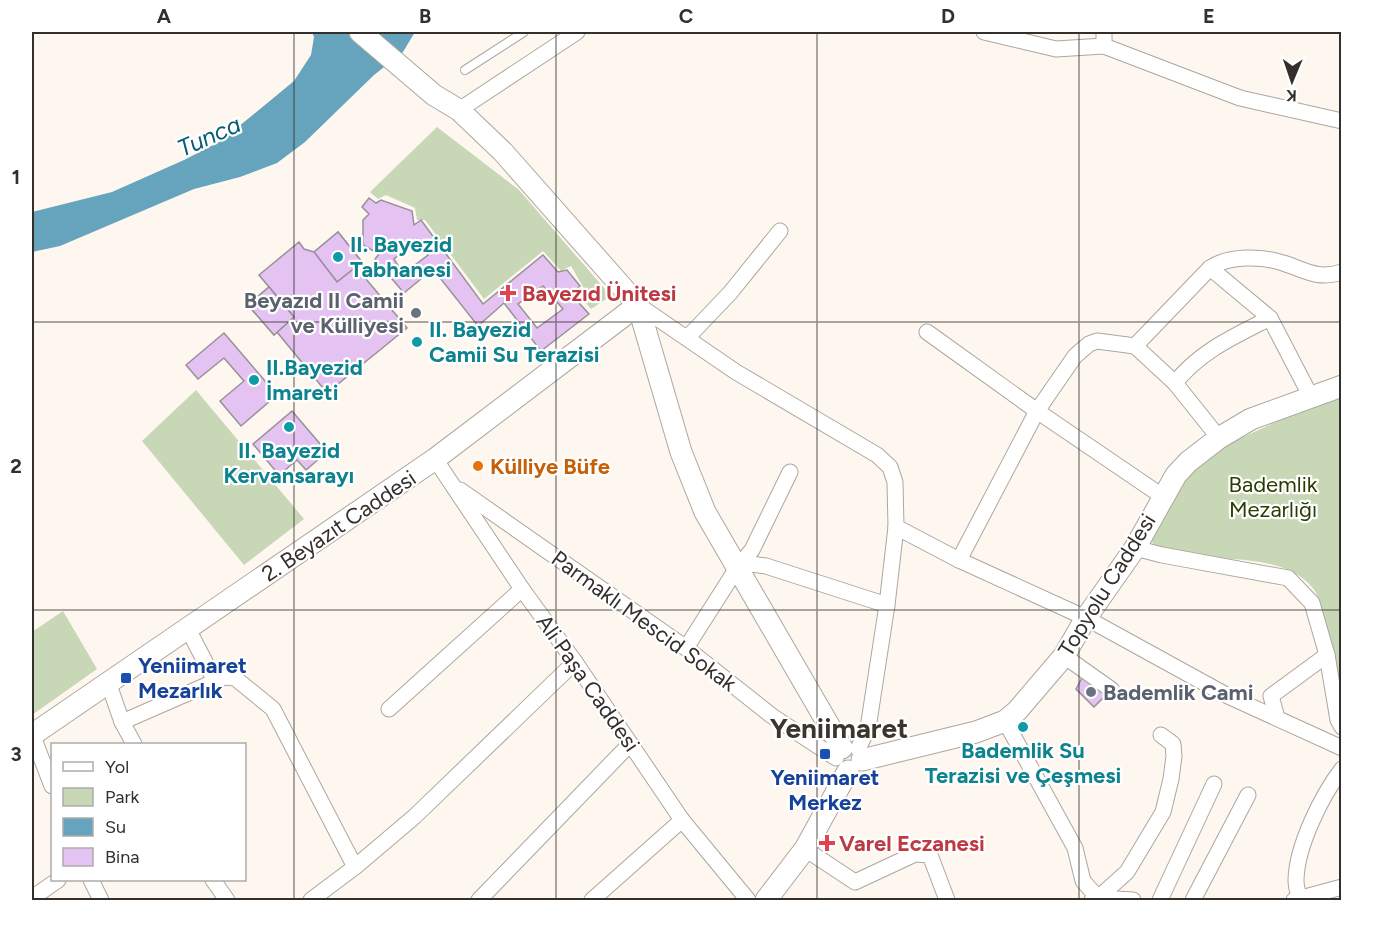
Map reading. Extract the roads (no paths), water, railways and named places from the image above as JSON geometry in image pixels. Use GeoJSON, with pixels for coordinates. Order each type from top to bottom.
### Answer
{"type":"FeatureCollection","features":[{"type":"Feature","properties":{"kind":"street"},"geometry":{"type":"LineString","coordinates":[[360,32],[434,94],[459,110],[519,170],[638,305],[736,372],[884,460],[890,467],[895,482],[896,527],[887,605],[868,728],[849,757],[805,849],[766,900]]}},
{"type":"Feature","properties":{"kind":"street"},"geometry":{"type":"LineString","coordinates":[[459,110],[577,32]]}},
{"type":"Feature","properties":{"kind":"street"},"geometry":{"type":"LineString","coordinates":[[984,32],[1056,49],[1104,39],[1240,98],[1341,121]]}},
{"type":"Feature","properties":{"kind":"street"},"geometry":{"type":"LineString","coordinates":[[687,338],[730,293],[780,231]]}},
{"type":"Feature","properties":{"kind":"street"},"geometry":{"type":"LineString","coordinates":[[1135,346],[1210,268],[1223,262],[1251,259],[1280,262],[1319,276],[1341,272]]}},
{"type":"Feature","properties":{"kind":"street"},"geometry":{"type":"LineString","coordinates":[[1210,268],[1270,318],[1311,397]]}},
{"type":"Feature","properties":{"kind":"street"},"geometry":{"type":"LineString","coordinates":[[638,305],[681,452],[705,512],[849,757]]}},
{"type":"Feature","properties":{"kind":"street","name":"2. Beyazıt Caddesi"},"geometry":{"type":"LineString","coordinates":[[32,734],[435,459],[638,305]]}},
{"type":"Feature","properties":{"kind":"street"},"geometry":{"type":"LineString","coordinates":[[1175,383],[1207,351],[1270,318]]}},
{"type":"Feature","properties":{"kind":"street"},"geometry":{"type":"LineString","coordinates":[[927,332],[1037,411],[1162,496]]}},
{"type":"Feature","properties":{"kind":"street"},"geometry":{"type":"LineString","coordinates":[[959,560],[1037,411],[1075,356],[1089,344],[1106,341],[1135,346],[1175,383],[1219,438]]}},
{"type":"Feature","properties":{"kind":"street","name":"Topyolu Caddesi"},"geometry":{"type":"LineString","coordinates":[[849,757],[976,732],[1005,721],[1017,711],[1064,656],[1086,618],[1135,548],[1162,496],[1188,462],[1219,438],[1251,419],[1341,386]]}},
{"type":"Feature","properties":{"kind":"street","name":"Ali Paşa Caddesi"},"geometry":{"type":"LineString","coordinates":[[435,459],[682,820],[748,900]]}},
{"type":"Feature","properties":{"kind":"street"},"geometry":{"type":"LineString","coordinates":[[686,648],[737,568],[752,550],[790,472]]}},
{"type":"Feature","properties":{"kind":"street","name":"Parmaklı Mescid Sokak"},"geometry":{"type":"LineString","coordinates":[[451,484],[686,648],[772,716],[849,757]]}},
{"type":"Feature","properties":{"kind":"street"},"geometry":{"type":"LineString","coordinates":[[896,527],[959,560],[1086,618],[1228,696],[1341,748]]}},
{"type":"Feature","properties":{"kind":"street"},"geometry":{"type":"LineString","coordinates":[[1135,548],[1288,578],[1312,603],[1327,654],[1341,728]]}},
{"type":"Feature","properties":{"kind":"street"},"geometry":{"type":"LineString","coordinates":[[737,568],[751,564],[766,566],[887,605]]}},
{"type":"Feature","properties":{"kind":"street"},"geometry":{"type":"LineString","coordinates":[[389,709],[522,589]]}},
{"type":"Feature","properties":{"kind":"street"},"geometry":{"type":"LineString","coordinates":[[188,629],[215,681]]}},
{"type":"Feature","properties":{"kind":"street"},"geometry":{"type":"LineString","coordinates":[[1277,717],[1271,696],[1327,654]]}},
{"type":"Feature","properties":{"kind":"street"},"geometry":{"type":"LineString","coordinates":[[1064,656],[1112,690]]}},
{"type":"Feature","properties":{"kind":"street"},"geometry":{"type":"LineString","coordinates":[[311,900],[414,818],[575,662]]}},
{"type":"Feature","properties":{"kind":"street"},"geometry":{"type":"LineString","coordinates":[[122,722],[225,677],[235,678],[273,710],[355,867]]}},
{"type":"Feature","properties":{"kind":"street"},"geometry":{"type":"LineString","coordinates":[[108,682],[122,722],[133,743]]}},
{"type":"Feature","properties":{"kind":"street"},"geometry":{"type":"LineString","coordinates":[[1005,721],[1075,848],[1083,881],[1095,899]]}},
{"type":"Feature","properties":{"kind":"street"},"geometry":{"type":"LineString","coordinates":[[32,734],[51,783]]}},
{"type":"Feature","properties":{"kind":"street"},"geometry":{"type":"LineString","coordinates":[[1095,899],[1127,872],[1163,812],[1174,756],[1173,744],[1161,735]]}},
{"type":"Feature","properties":{"kind":"street"},"geometry":{"type":"LineString","coordinates":[[479,900],[630,744]]}},
{"type":"Feature","properties":{"kind":"street"},"geometry":{"type":"LineString","coordinates":[[1341,769],[1330,784],[1311,824],[1298,865],[1297,900],[1341,887]]}},
{"type":"Feature","properties":{"kind":"street"},"geometry":{"type":"LineString","coordinates":[[1160,900],[1214,784]]}},
{"type":"Feature","properties":{"kind":"street"},"geometry":{"type":"LineString","coordinates":[[1193,900],[1248,795]]}},
{"type":"Feature","properties":{"kind":"street"},"geometry":{"type":"LineString","coordinates":[[592,900],[682,820]]}},
{"type":"Feature","properties":{"kind":"street"},"geometry":{"type":"LineString","coordinates":[[805,849],[855,882],[915,854],[930,855],[947,900]]}},
{"type":"Feature","properties":{"kind":"street"},"geometry":{"type":"LineString","coordinates":[[32,898],[55,881]]}},
{"type":"Feature","properties":{"kind":"street"},"geometry":{"type":"LineString","coordinates":[[93,881],[101,900]]}},
{"type":"Feature","properties":{"kind":"street"},"geometry":{"type":"LineString","coordinates":[[214,881],[228,900]]}},
{"type":"Feature","properties":{"kind":"street"},"geometry":{"type":"LineString","coordinates":[[1095,899],[1133,900]]}},
{"type":"Feature","properties":{"kind":"lane"},"geometry":{"type":"LineString","coordinates":[[465,70],[524,32]]}},
{"type":"Feature","properties":{"kind":"water"},"geometry":{"type":"Polygon","coordinates":[[[312,32],[415,32],[403,52],[374,75],[305,142],[277,163],[240,177],[194,189],[60,246],[32,252],[32,212],[112,192],[221,141],[294,81],[311,55],[314,37],[312,32]]]}},
{"type":"Feature","properties":{"kind":"place","name":"II. Bayezid Tabhanesi"},"geometry":{"type":"Point","coordinates":[338,257]}},
{"type":"Feature","properties":{"kind":"place","name":"Bayezıd Ünitesi"},"geometry":{"type":"Point","coordinates":[508,293]}},
{"type":"Feature","properties":{"kind":"place","name":"Beyazıd II Camii ve Külliyesi"},"geometry":{"type":"Point","coordinates":[416,313]}},
{"type":"Feature","properties":{"kind":"place","name":"II. Bayezid Camii Su Terazisi"},"geometry":{"type":"Point","coordinates":[417,342]}},
{"type":"Feature","properties":{"kind":"place","name":"II.Bayezid İmareti"},"geometry":{"type":"Point","coordinates":[254,380]}},
{"type":"Feature","properties":{"kind":"place","name":"II. Bayezid Kervansarayı"},"geometry":{"type":"Point","coordinates":[289,427]}},
{"type":"Feature","properties":{"kind":"place","name":"Külliye Büfe"},"geometry":{"type":"Point","coordinates":[478,466]}},
{"type":"Feature","properties":{"kind":"place","name":"Yeniimaret Mezarlık"},"geometry":{"type":"Point","coordinates":[126,678]}},
{"type":"Feature","properties":{"kind":"place","name":"Bademlik Cami"},"geometry":{"type":"Point","coordinates":[1091,692]}},
{"type":"Feature","properties":{"kind":"place","name":"Bademlik Su Terazisi ve Çeşmesi"},"geometry":{"type":"Point","coordinates":[1023,727]}},
{"type":"Feature","properties":{"kind":"place","name":"Yeniimaret Merkez"},"geometry":{"type":"Point","coordinates":[825,754]}},
{"type":"Feature","properties":{"kind":"place","name":"Varel Eczanesi"},"geometry":{"type":"Point","coordinates":[827,843]}},
{"type":"Feature","properties":{"kind":"district","name":"Yeniimaret"},"geometry":{"type":"Point","coordinates":[839,728]}},
{"type":"Feature","properties":{"kind":"water label","name":"Tunca"},"geometry":{"type":"Point","coordinates":[209,136]}},
{"type":"Feature","properties":{"kind":"park label","name":"Bademlik Mezarlığı"},"geometry":{"type":"Point","coordinates":[1273,496]}}]}
